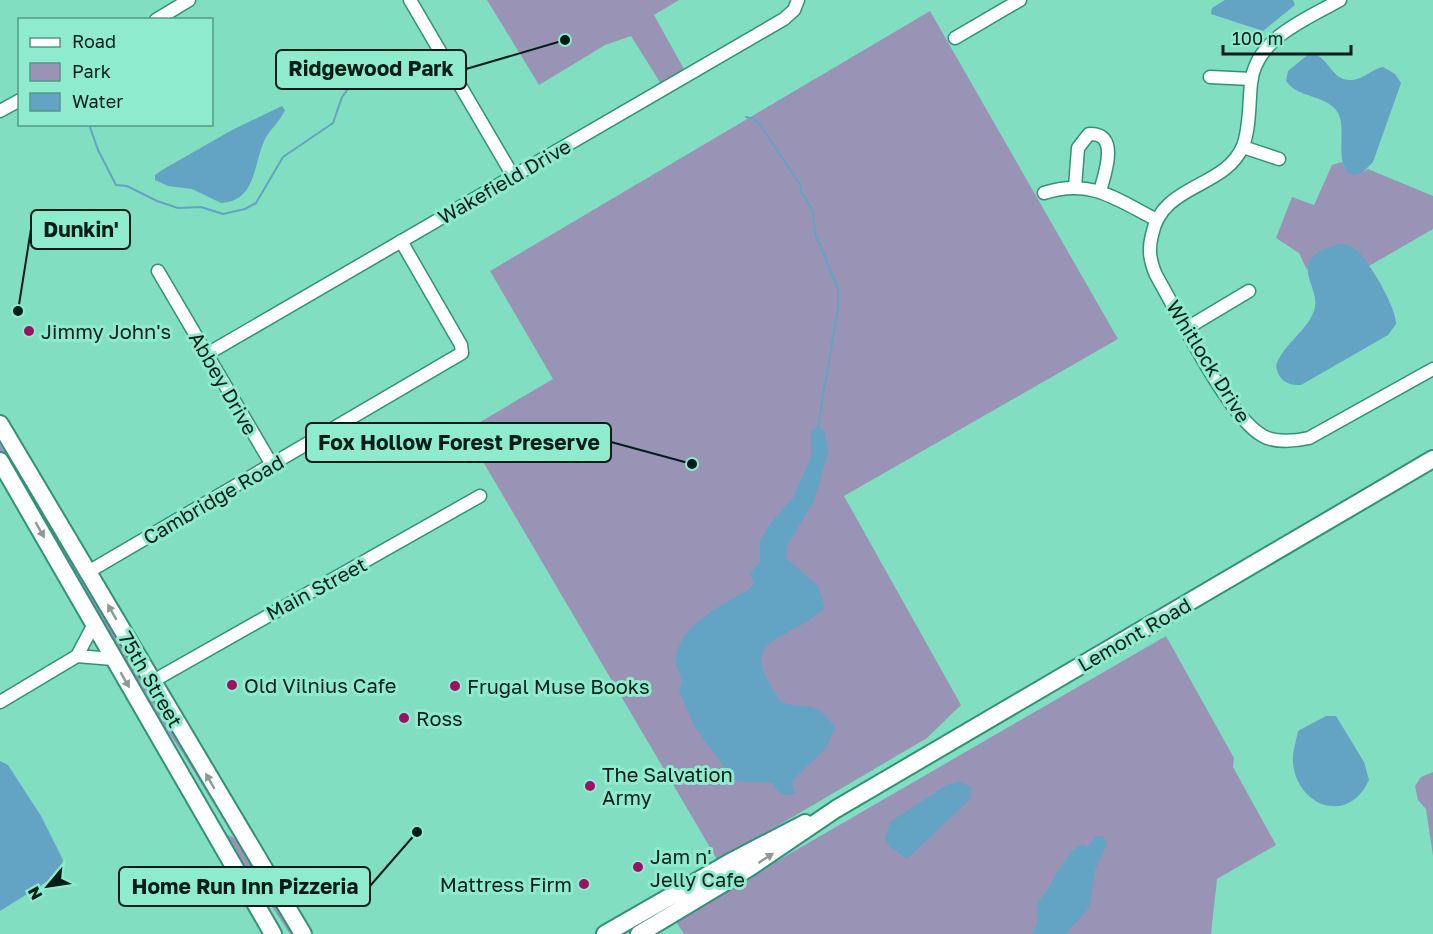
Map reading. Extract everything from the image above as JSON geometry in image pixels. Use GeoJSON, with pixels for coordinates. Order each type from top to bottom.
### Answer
{"type":"FeatureCollection","features":[{"type":"Feature","properties":{"kind":"main road","name":"75th Street"},"geometry":{"type":"LineString","coordinates":[[0,424],[303,934]]}},
{"type":"Feature","properties":{"kind":"main road","name":"Lemont Road"},"geometry":{"type":"LineString","coordinates":[[639,934],[749,868],[836,809],[1433,459]]}},
{"type":"Feature","properties":{"kind":"main road","name":"75th Street"},"geometry":{"type":"LineString","coordinates":[[0,460],[5,482],[94,624],[273,934]]}},
{"type":"Feature","properties":{"kind":"main road","name":"Lemont Road"},"geometry":{"type":"LineString","coordinates":[[605,934],[760,845],[836,809]]}},
{"type":"Feature","properties":{"kind":"main road"},"geometry":{"type":"LineString","coordinates":[[205,817],[223,828],[241,831]]}},
{"type":"Feature","properties":{"kind":"street"},"geometry":{"type":"LineString","coordinates":[[159,18],[189,0]]}},
{"type":"Feature","properties":{"kind":"street"},"geometry":{"type":"LineString","coordinates":[[411,0],[513,176]]}},
{"type":"Feature","properties":{"kind":"street"},"geometry":{"type":"LineString","coordinates":[[955,38],[1020,0]]}},
{"type":"Feature","properties":{"kind":"street"},"geometry":{"type":"LineString","coordinates":[[1044,193],[1064,186],[1100,191],[1155,219],[1172,201],[1227,166],[1243,147],[1252,70],[1272,41],[1340,0]]}},
{"type":"Feature","properties":{"kind":"street","name":"Wakefield Drive"},"geometry":{"type":"LineString","coordinates":[[207,354],[784,19],[798,2]]}},
{"type":"Feature","properties":{"kind":"street"},"geometry":{"type":"LineString","coordinates":[[1210,77],[1251,79]]}},
{"type":"Feature","properties":{"kind":"street"},"geometry":{"type":"LineString","coordinates":[[0,111],[18,101]]}},
{"type":"Feature","properties":{"kind":"street"},"geometry":{"type":"LineString","coordinates":[[1075,187],[1080,142],[1089,134],[1096,133],[1102,136],[1109,150],[1100,191]]}},
{"type":"Feature","properties":{"kind":"street"},"geometry":{"type":"LineString","coordinates":[[1243,147],[1279,159]]}},
{"type":"Feature","properties":{"kind":"street","name":"Whitlock Drive"},"geometry":{"type":"LineString","coordinates":[[1155,219],[1149,246],[1150,258],[1156,275],[1237,414],[1251,428],[1266,438],[1291,441],[1309,438],[1433,369]]}},
{"type":"Feature","properties":{"kind":"street","name":"Cambridge Road"},"geometry":{"type":"LineString","coordinates":[[88,572],[462,353],[461,345],[400,242]]}},
{"type":"Feature","properties":{"kind":"street","name":"Abbey Drive"},"geometry":{"type":"LineString","coordinates":[[158,271],[272,465]]}},
{"type":"Feature","properties":{"kind":"street"},"geometry":{"type":"LineString","coordinates":[[1187,328],[1249,291]]}},
{"type":"Feature","properties":{"kind":"street","name":"Main Street"},"geometry":{"type":"LineString","coordinates":[[153,681],[480,496]]}},
{"type":"Feature","properties":{"kind":"street"},"geometry":{"type":"LineString","coordinates":[[0,702],[77,656],[94,624]]}},
{"type":"Feature","properties":{"kind":"street"},"geometry":{"type":"LineString","coordinates":[[77,656],[113,659]]}},
{"type":"Feature","properties":{"kind":"green space"},"geometry":{"type":"Polygon","coordinates":[[[487,0],[679,0],[654,15],[685,71],[661,84],[631,36],[605,45],[539,85],[487,0]]]}},
{"type":"Feature","properties":{"kind":"green space"},"geometry":{"type":"Polygon","coordinates":[[[930,11],[1118,339],[844,496],[961,705],[927,738],[718,861],[465,431],[553,379],[490,271],[930,11]]]}},
{"type":"Feature","properties":{"kind":"green space"},"geometry":{"type":"Polygon","coordinates":[[[1342,162],[1345,169],[1363,172],[1368,169],[1433,196],[1433,229],[1369,266],[1366,261],[1309,262],[1307,270],[1299,253],[1276,238],[1292,197],[1314,205],[1332,165],[1342,162]]]}},
{"type":"Feature","properties":{"kind":"green space"},"geometry":{"type":"Polygon","coordinates":[[[0,444],[59,535],[225,823],[182,752],[144,697],[0,450],[0,444]]]}},
{"type":"Feature","properties":{"kind":"green space"},"geometry":{"type":"Polygon","coordinates":[[[1166,636],[1234,758],[1233,767],[1276,845],[1217,879],[1211,934],[684,934],[675,920],[1166,636]]]}},
{"type":"Feature","properties":{"kind":"green space"},"geometry":{"type":"Polygon","coordinates":[[[1433,772],[1433,856],[1426,809],[1418,800],[1415,786],[1421,777],[1433,772]]]}},
{"type":"Feature","properties":{"kind":"green space"},"geometry":{"type":"Polygon","coordinates":[[[228,835],[236,839],[294,934],[290,934],[226,837],[228,835]]]}},
{"type":"Feature","properties":{"kind":"water"},"geometry":{"type":"Polygon","coordinates":[[[1225,0],[1293,0],[1295,5],[1263,31],[1211,14],[1212,8],[1225,0]]]}},
{"type":"Feature","properties":{"kind":"water"},"geometry":{"type":"Polygon","coordinates":[[[1310,53],[1322,58],[1334,73],[1345,79],[1356,79],[1383,67],[1395,74],[1401,83],[1373,162],[1363,172],[1353,175],[1343,164],[1341,120],[1333,107],[1320,99],[1298,91],[1286,81],[1288,71],[1310,53]]]}},
{"type":"Feature","properties":{"kind":"water"},"geometry":{"type":"Polygon","coordinates":[[[282,106],[285,110],[264,141],[252,181],[241,196],[221,203],[192,189],[168,186],[155,180],[155,175],[162,170],[232,130],[282,106]]]}},
{"type":"Feature","properties":{"kind":"water"},"geometry":{"type":"Polygon","coordinates":[[[1342,244],[1355,249],[1367,262],[1387,296],[1396,324],[1388,335],[1301,385],[1288,383],[1281,378],[1276,366],[1284,350],[1308,323],[1315,307],[1308,272],[1309,262],[1319,252],[1342,244]]]}},
{"type":"Feature","properties":{"kind":"water"},"geometry":{"type":"Polygon","coordinates":[[[818,426],[824,430],[828,452],[814,501],[787,546],[786,558],[818,586],[825,608],[810,620],[770,643],[763,652],[762,664],[767,680],[781,702],[817,709],[835,728],[826,748],[792,781],[795,794],[784,795],[772,783],[734,781],[695,727],[679,691],[682,682],[676,664],[677,651],[691,628],[714,610],[749,589],[754,583],[750,573],[760,562],[760,540],[774,519],[793,498],[811,457],[811,432],[818,426]]]}},
{"type":"Feature","properties":{"kind":"water"},"geometry":{"type":"Polygon","coordinates":[[[1326,716],[1336,716],[1364,762],[1369,780],[1360,794],[1349,803],[1337,806],[1325,805],[1313,799],[1297,778],[1293,763],[1298,731],[1326,716]]]}},
{"type":"Feature","properties":{"kind":"water"},"geometry":{"type":"Polygon","coordinates":[[[0,761],[8,765],[41,816],[63,860],[59,874],[0,911],[0,761]]]}},
{"type":"Feature","properties":{"kind":"water"},"geometry":{"type":"Polygon","coordinates":[[[960,782],[971,787],[970,799],[907,859],[890,847],[885,839],[890,822],[947,785],[960,782]]]}},
{"type":"Feature","properties":{"kind":"water"},"geometry":{"type":"Polygon","coordinates":[[[1103,836],[1107,844],[1095,870],[1089,908],[1066,934],[1032,934],[1037,924],[1038,902],[1063,862],[1076,848],[1083,844],[1088,847],[1095,837],[1103,836]]]}},
{"type":"Feature","properties":{"kind":"waterway"},"geometry":{"type":"LineString","coordinates":[[90,126],[98,150],[116,185],[127,186],[157,201],[178,208],[201,207],[223,214],[245,209],[256,203],[283,157],[333,123],[342,97],[357,77],[376,74]]}},
{"type":"Feature","properties":{"kind":"waterway"},"geometry":{"type":"LineString","coordinates":[[746,117],[754,119],[761,126],[801,186],[801,191],[813,212],[815,233],[838,289],[838,308],[818,426]]}},
{"type":"Feature","properties":{"kind":"place","name":"Ridgewood Park"},"geometry":{"type":"Point","coordinates":[565,40]}},
{"type":"Feature","properties":{"kind":"place","name":"Dunkin'"},"geometry":{"type":"Point","coordinates":[18,311]}},
{"type":"Feature","properties":{"kind":"place","name":"Jimmy John's"},"geometry":{"type":"Point","coordinates":[29,331]}},
{"type":"Feature","properties":{"kind":"place","name":"Fox Hollow Forest Preserve"},"geometry":{"type":"Point","coordinates":[692,464]}},
{"type":"Feature","properties":{"kind":"place","name":"Old Vilnius Cafe"},"geometry":{"type":"Point","coordinates":[232,685]}},
{"type":"Feature","properties":{"kind":"place","name":"Frugal Muse Books"},"geometry":{"type":"Point","coordinates":[455,686]}},
{"type":"Feature","properties":{"kind":"place","name":"Ross"},"geometry":{"type":"Point","coordinates":[404,718]}},
{"type":"Feature","properties":{"kind":"place","name":"The Salvation Army"},"geometry":{"type":"Point","coordinates":[590,786]}},
{"type":"Feature","properties":{"kind":"place","name":"Home Run Inn Pizzeria"},"geometry":{"type":"Point","coordinates":[417,832]}},
{"type":"Feature","properties":{"kind":"place","name":"Jam n' Jelly Cafe"},"geometry":{"type":"Point","coordinates":[638,867]}},
{"type":"Feature","properties":{"kind":"place","name":"Mattress Firm"},"geometry":{"type":"Point","coordinates":[584,884]}}]}
